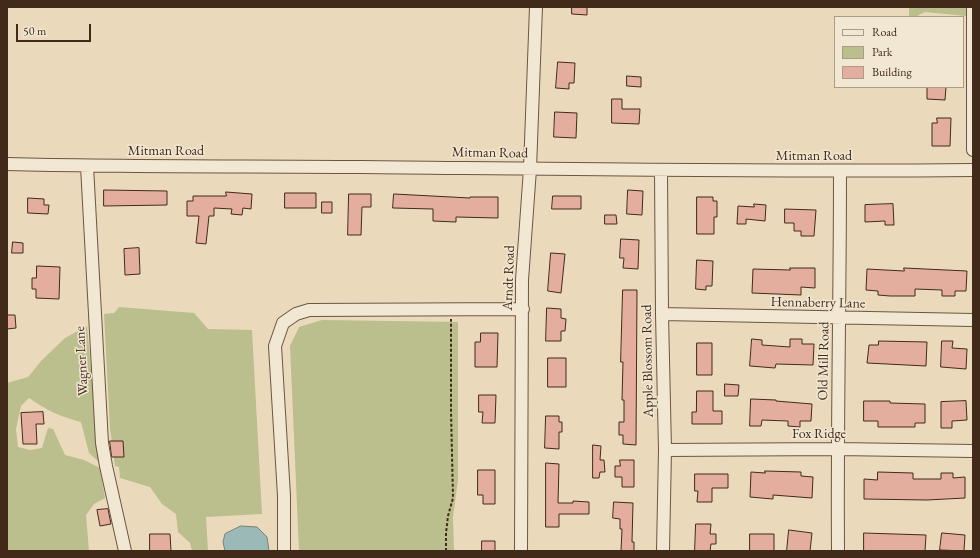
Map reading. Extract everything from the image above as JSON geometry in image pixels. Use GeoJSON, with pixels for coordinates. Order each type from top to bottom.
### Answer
{"type":"FeatureCollection","features":[{"type":"Feature","properties":{"kind":"street","name":"Arndt Road"},"geometry":{"type":"LineString","coordinates":[[521,551],[522,280],[530,169],[536,7]]}},
{"type":"Feature","properties":{"kind":"street"},"geometry":{"type":"LineString","coordinates":[[972,7],[973,150]]}},
{"type":"Feature","properties":{"kind":"street","name":"Mitman Road"},"geometry":{"type":"LineString","coordinates":[[7,164],[661,171],[840,172],[973,170]]}},
{"type":"Feature","properties":{"kind":"street","name":"Wagner Lane"},"geometry":{"type":"LineString","coordinates":[[87,166],[102,443],[125,551]]}},
{"type":"Feature","properties":{"kind":"street","name":"Apple Blossom Road"},"geometry":{"type":"LineString","coordinates":[[661,171],[665,450],[663,551]]}},
{"type":"Feature","properties":{"kind":"street","name":"Old Mill Road"},"geometry":{"type":"LineString","coordinates":[[838,551],[837,449],[840,318],[840,172]]}},
{"type":"Feature","properties":{"kind":"street"},"geometry":{"type":"LineString","coordinates":[[284,551],[284,496],[275,346],[283,323],[296,314],[309,310],[523,309]]}},
{"type":"Feature","properties":{"kind":"street","name":"Hennaberry Lane"},"geometry":{"type":"LineString","coordinates":[[662,314],[973,320]]}},
{"type":"Feature","properties":{"kind":"street","name":"Fox Ridge"},"geometry":{"type":"LineString","coordinates":[[665,450],[837,449],[973,451]]}},
{"type":"Feature","properties":{"kind":"path"},"geometry":{"type":"LineString","coordinates":[[446,551],[448,516],[453,498],[451,310]]}},
{"type":"Feature","properties":{"kind":"green space"},"geometry":{"type":"Polygon","coordinates":[[[909,7],[966,7],[966,16],[925,12],[917,16],[909,16],[909,7]]]}},
{"type":"Feature","properties":{"kind":"green space"},"geometry":{"type":"Polygon","coordinates":[[[119,307],[194,313],[208,329],[252,330],[262,514],[206,517],[208,551],[192,551],[190,543],[178,532],[176,514],[162,504],[150,487],[120,478],[119,467],[115,466],[110,428],[104,314],[114,313],[119,307]]]}},
{"type":"Feature","properties":{"kind":"green space"},"geometry":{"type":"Polygon","coordinates":[[[322,320],[458,322],[458,480],[453,517],[454,551],[299,551],[290,346],[299,327],[322,320]]]}},
{"type":"Feature","properties":{"kind":"green space"},"geometry":{"type":"Polygon","coordinates":[[[87,326],[100,463],[89,453],[81,422],[54,413],[29,398],[21,406],[16,429],[18,447],[30,450],[42,448],[48,428],[53,429],[65,455],[84,460],[100,468],[105,498],[94,504],[86,515],[89,551],[7,551],[7,383],[28,377],[42,360],[65,338],[87,326]]]}},
{"type":"Feature","properties":{"kind":"water"},"geometry":{"type":"Polygon","coordinates":[[[241,526],[257,527],[267,537],[269,551],[225,551],[223,542],[225,534],[241,526]]]}},
{"type":"Feature","properties":{"kind":"building"},"geometry":{"type":"Polygon","coordinates":[[[572,7],[587,7],[587,15],[572,14],[572,7]]]}},
{"type":"Feature","properties":{"kind":"building"},"geometry":{"type":"Polygon","coordinates":[[[558,62],[575,63],[574,83],[569,83],[569,89],[556,88],[558,62]]]}},
{"type":"Feature","properties":{"kind":"building"},"geometry":{"type":"Polygon","coordinates":[[[627,76],[641,77],[641,87],[627,86],[627,76]]]}},
{"type":"Feature","properties":{"kind":"building"},"geometry":{"type":"Polygon","coordinates":[[[927,88],[946,88],[945,100],[927,99],[927,88]]]}},
{"type":"Feature","properties":{"kind":"building"},"geometry":{"type":"Polygon","coordinates":[[[612,99],[622,99],[622,109],[640,109],[639,124],[612,123],[612,99]]]}},
{"type":"Feature","properties":{"kind":"building"},"geometry":{"type":"Polygon","coordinates":[[[555,112],[577,113],[576,138],[554,137],[555,112]]]}},
{"type":"Feature","properties":{"kind":"building"},"geometry":{"type":"Polygon","coordinates":[[[937,118],[951,118],[950,146],[932,146],[932,123],[937,123],[937,118]]]}},
{"type":"Feature","properties":{"kind":"building"},"geometry":{"type":"Polygon","coordinates":[[[104,190],[167,191],[167,205],[104,206],[104,190]]]}},
{"type":"Feature","properties":{"kind":"building"},"geometry":{"type":"Polygon","coordinates":[[[628,190],[643,191],[642,215],[627,214],[628,190]]]}},
{"type":"Feature","properties":{"kind":"building"},"geometry":{"type":"Polygon","coordinates":[[[226,192],[252,194],[251,209],[243,208],[242,215],[231,214],[232,209],[214,208],[214,216],[209,216],[206,244],[196,243],[199,216],[187,216],[187,201],[193,201],[193,196],[226,196],[226,192]]]}},
{"type":"Feature","properties":{"kind":"building"},"geometry":{"type":"Polygon","coordinates":[[[285,193],[316,193],[316,208],[285,208],[285,193]]]}},
{"type":"Feature","properties":{"kind":"building"},"geometry":{"type":"Polygon","coordinates":[[[349,194],[371,194],[371,207],[362,207],[361,235],[348,235],[349,194]]]}},
{"type":"Feature","properties":{"kind":"building"},"geometry":{"type":"Polygon","coordinates":[[[394,194],[470,198],[498,197],[498,218],[456,217],[456,222],[433,221],[433,209],[393,208],[394,194]]]}},
{"type":"Feature","properties":{"kind":"building"},"geometry":{"type":"Polygon","coordinates":[[[553,196],[581,196],[581,209],[552,209],[553,196]]]}},
{"type":"Feature","properties":{"kind":"building"},"geometry":{"type":"Polygon","coordinates":[[[697,197],[713,197],[713,201],[717,201],[717,217],[714,217],[714,234],[697,234],[697,197]]]}},
{"type":"Feature","properties":{"kind":"building"},"geometry":{"type":"Polygon","coordinates":[[[28,198],[44,199],[44,205],[49,205],[48,214],[28,213],[28,198]]]}},
{"type":"Feature","properties":{"kind":"building"},"geometry":{"type":"Polygon","coordinates":[[[322,202],[332,202],[332,213],[322,213],[322,202]]]}},
{"type":"Feature","properties":{"kind":"building"},"geometry":{"type":"Polygon","coordinates":[[[754,204],[766,205],[765,221],[746,219],[746,224],[737,224],[738,206],[754,207],[754,204]]]}},
{"type":"Feature","properties":{"kind":"building"},"geometry":{"type":"Polygon","coordinates":[[[893,204],[894,225],[885,225],[885,221],[865,222],[865,205],[893,204]]]}},
{"type":"Feature","properties":{"kind":"building"},"geometry":{"type":"Polygon","coordinates":[[[785,209],[816,210],[814,236],[801,236],[801,231],[794,231],[794,223],[785,223],[785,209]]]}},
{"type":"Feature","properties":{"kind":"building"},"geometry":{"type":"Polygon","coordinates":[[[605,215],[616,215],[617,224],[605,224],[605,215]]]}},
{"type":"Feature","properties":{"kind":"building"},"geometry":{"type":"Polygon","coordinates":[[[621,239],[639,240],[638,269],[623,268],[624,258],[620,258],[621,239]]]}},
{"type":"Feature","properties":{"kind":"building"},"geometry":{"type":"Polygon","coordinates":[[[13,242],[23,243],[23,253],[12,253],[13,242]]]}},
{"type":"Feature","properties":{"kind":"building"},"geometry":{"type":"Polygon","coordinates":[[[139,248],[140,274],[125,275],[124,249],[139,248]]]}},
{"type":"Feature","properties":{"kind":"building"},"geometry":{"type":"Polygon","coordinates":[[[551,253],[565,254],[561,293],[548,291],[551,253]]]}},
{"type":"Feature","properties":{"kind":"building"},"geometry":{"type":"Polygon","coordinates":[[[697,260],[713,261],[712,286],[706,286],[706,290],[696,289],[697,260]]]}},
{"type":"Feature","properties":{"kind":"building"},"geometry":{"type":"Polygon","coordinates":[[[37,266],[60,267],[59,299],[36,298],[36,289],[32,289],[32,278],[36,278],[37,266]]]}},
{"type":"Feature","properties":{"kind":"building"},"geometry":{"type":"Polygon","coordinates":[[[790,268],[815,268],[815,288],[801,287],[801,295],[752,293],[753,269],[790,270],[790,268]]]}},
{"type":"Feature","properties":{"kind":"building"},"geometry":{"type":"Polygon","coordinates":[[[904,268],[967,271],[966,291],[955,291],[955,296],[942,296],[942,290],[915,289],[915,296],[890,296],[878,295],[878,291],[866,290],[867,269],[904,271],[904,268]]]}},
{"type":"Feature","properties":{"kind":"building"},"geometry":{"type":"Polygon","coordinates":[[[623,290],[637,290],[636,445],[623,444],[623,435],[619,435],[619,422],[624,422],[624,400],[622,400],[623,362],[621,362],[623,290]]]}},
{"type":"Feature","properties":{"kind":"building"},"geometry":{"type":"Polygon","coordinates":[[[547,308],[561,309],[561,318],[566,319],[565,331],[561,331],[561,341],[546,341],[547,308]]]}},
{"type":"Feature","properties":{"kind":"building"},"geometry":{"type":"Polygon","coordinates":[[[7,315],[15,315],[16,328],[7,329],[7,315]]]}},
{"type":"Feature","properties":{"kind":"building"},"geometry":{"type":"Polygon","coordinates":[[[481,333],[498,333],[497,367],[475,367],[475,342],[480,342],[481,333]]]}},
{"type":"Feature","properties":{"kind":"building"},"geometry":{"type":"Polygon","coordinates":[[[752,339],[762,340],[762,345],[790,347],[790,339],[802,339],[802,344],[814,344],[813,365],[776,364],[775,368],[750,366],[752,339]]]}},
{"type":"Feature","properties":{"kind":"building"},"geometry":{"type":"Polygon","coordinates":[[[879,341],[927,342],[926,366],[867,363],[869,345],[878,345],[879,341]]]}},
{"type":"Feature","properties":{"kind":"building"},"geometry":{"type":"Polygon","coordinates":[[[942,341],[953,341],[952,348],[967,349],[966,369],[941,367],[942,341]]]}},
{"type":"Feature","properties":{"kind":"building"},"geometry":{"type":"Polygon","coordinates":[[[697,343],[712,343],[712,375],[697,375],[697,343]]]}},
{"type":"Feature","properties":{"kind":"building"},"geometry":{"type":"Polygon","coordinates":[[[548,358],[566,358],[566,387],[548,387],[548,358]]]}},
{"type":"Feature","properties":{"kind":"building"},"geometry":{"type":"Polygon","coordinates":[[[725,384],[739,385],[738,396],[725,396],[725,384]]]}},
{"type":"Feature","properties":{"kind":"building"},"geometry":{"type":"Polygon","coordinates":[[[697,391],[713,391],[713,411],[722,411],[722,424],[692,424],[692,412],[696,412],[697,391]]]}},
{"type":"Feature","properties":{"kind":"building"},"geometry":{"type":"Polygon","coordinates":[[[479,395],[496,395],[495,423],[482,423],[483,412],[479,412],[479,395]]]}},
{"type":"Feature","properties":{"kind":"building"},"geometry":{"type":"Polygon","coordinates":[[[751,399],[812,404],[811,421],[800,421],[800,427],[788,426],[788,421],[762,420],[761,426],[750,426],[751,399]]]}},
{"type":"Feature","properties":{"kind":"building"},"geometry":{"type":"Polygon","coordinates":[[[864,401],[890,401],[890,403],[925,404],[925,423],[915,423],[915,427],[878,427],[878,421],[864,421],[864,401]]]}},
{"type":"Feature","properties":{"kind":"building"},"geometry":{"type":"Polygon","coordinates":[[[966,401],[967,420],[952,421],[952,428],[941,428],[941,402],[966,401]]]}},
{"type":"Feature","properties":{"kind":"building"},"geometry":{"type":"Polygon","coordinates":[[[43,412],[44,424],[36,424],[37,444],[23,444],[21,413],[43,412]]]}},
{"type":"Feature","properties":{"kind":"building"},"geometry":{"type":"Polygon","coordinates":[[[546,416],[559,416],[559,422],[562,422],[562,432],[559,432],[559,449],[545,448],[546,416]]]}},
{"type":"Feature","properties":{"kind":"building"},"geometry":{"type":"Polygon","coordinates":[[[110,441],[123,441],[124,457],[112,457],[110,441]]]}},
{"type":"Feature","properties":{"kind":"building"},"geometry":{"type":"Polygon","coordinates":[[[593,445],[601,446],[600,460],[604,460],[605,472],[600,472],[599,478],[593,478],[593,445]]]}},
{"type":"Feature","properties":{"kind":"building"},"geometry":{"type":"Polygon","coordinates":[[[620,460],[634,460],[634,487],[622,487],[622,477],[615,477],[615,466],[620,466],[620,460]]]}},
{"type":"Feature","properties":{"kind":"building"},"geometry":{"type":"Polygon","coordinates":[[[546,463],[559,464],[558,503],[573,503],[573,501],[589,502],[589,514],[559,514],[559,527],[546,527],[546,463]]]}},
{"type":"Feature","properties":{"kind":"building"},"geometry":{"type":"Polygon","coordinates":[[[478,470],[495,470],[495,504],[483,504],[483,495],[478,495],[478,470]]]}},
{"type":"Feature","properties":{"kind":"building"},"geometry":{"type":"Polygon","coordinates":[[[765,471],[801,472],[801,476],[813,477],[812,498],[773,495],[773,499],[750,497],[751,472],[765,473],[765,471]]]}},
{"type":"Feature","properties":{"kind":"building"},"geometry":{"type":"Polygon","coordinates":[[[878,472],[913,473],[913,479],[941,479],[941,473],[953,473],[953,478],[965,477],[965,498],[927,500],[864,499],[864,479],[877,480],[878,472]]]}},
{"type":"Feature","properties":{"kind":"building"},"geometry":{"type":"Polygon","coordinates":[[[695,474],[728,474],[728,488],[712,488],[712,502],[697,502],[698,491],[695,491],[695,474]]]}},
{"type":"Feature","properties":{"kind":"building"},"geometry":{"type":"Polygon","coordinates":[[[614,502],[633,503],[632,542],[634,542],[634,551],[621,551],[622,529],[620,529],[620,519],[613,518],[614,502]]]}},
{"type":"Feature","properties":{"kind":"building"},"geometry":{"type":"Polygon","coordinates":[[[108,509],[111,524],[100,526],[97,510],[108,509]]]}},
{"type":"Feature","properties":{"kind":"building"},"geometry":{"type":"Polygon","coordinates":[[[696,524],[711,524],[710,534],[716,534],[716,544],[711,544],[710,551],[695,551],[696,524]]]}},
{"type":"Feature","properties":{"kind":"building"},"geometry":{"type":"Polygon","coordinates":[[[789,530],[812,533],[810,551],[787,551],[789,530]]]}},
{"type":"Feature","properties":{"kind":"building"},"geometry":{"type":"Polygon","coordinates":[[[864,533],[926,535],[925,551],[864,551],[864,533]]]}},
{"type":"Feature","properties":{"kind":"building"},"geometry":{"type":"Polygon","coordinates":[[[942,533],[965,535],[964,551],[940,550],[942,533]]]}},
{"type":"Feature","properties":{"kind":"building"},"geometry":{"type":"Polygon","coordinates":[[[150,534],[170,534],[171,551],[150,551],[150,534]]]}},
{"type":"Feature","properties":{"kind":"building"},"geometry":{"type":"Polygon","coordinates":[[[750,534],[774,534],[774,551],[750,551],[750,534]]]}},
{"type":"Feature","properties":{"kind":"building"},"geometry":{"type":"Polygon","coordinates":[[[482,541],[495,541],[495,551],[482,551],[482,541]]]}}]}
